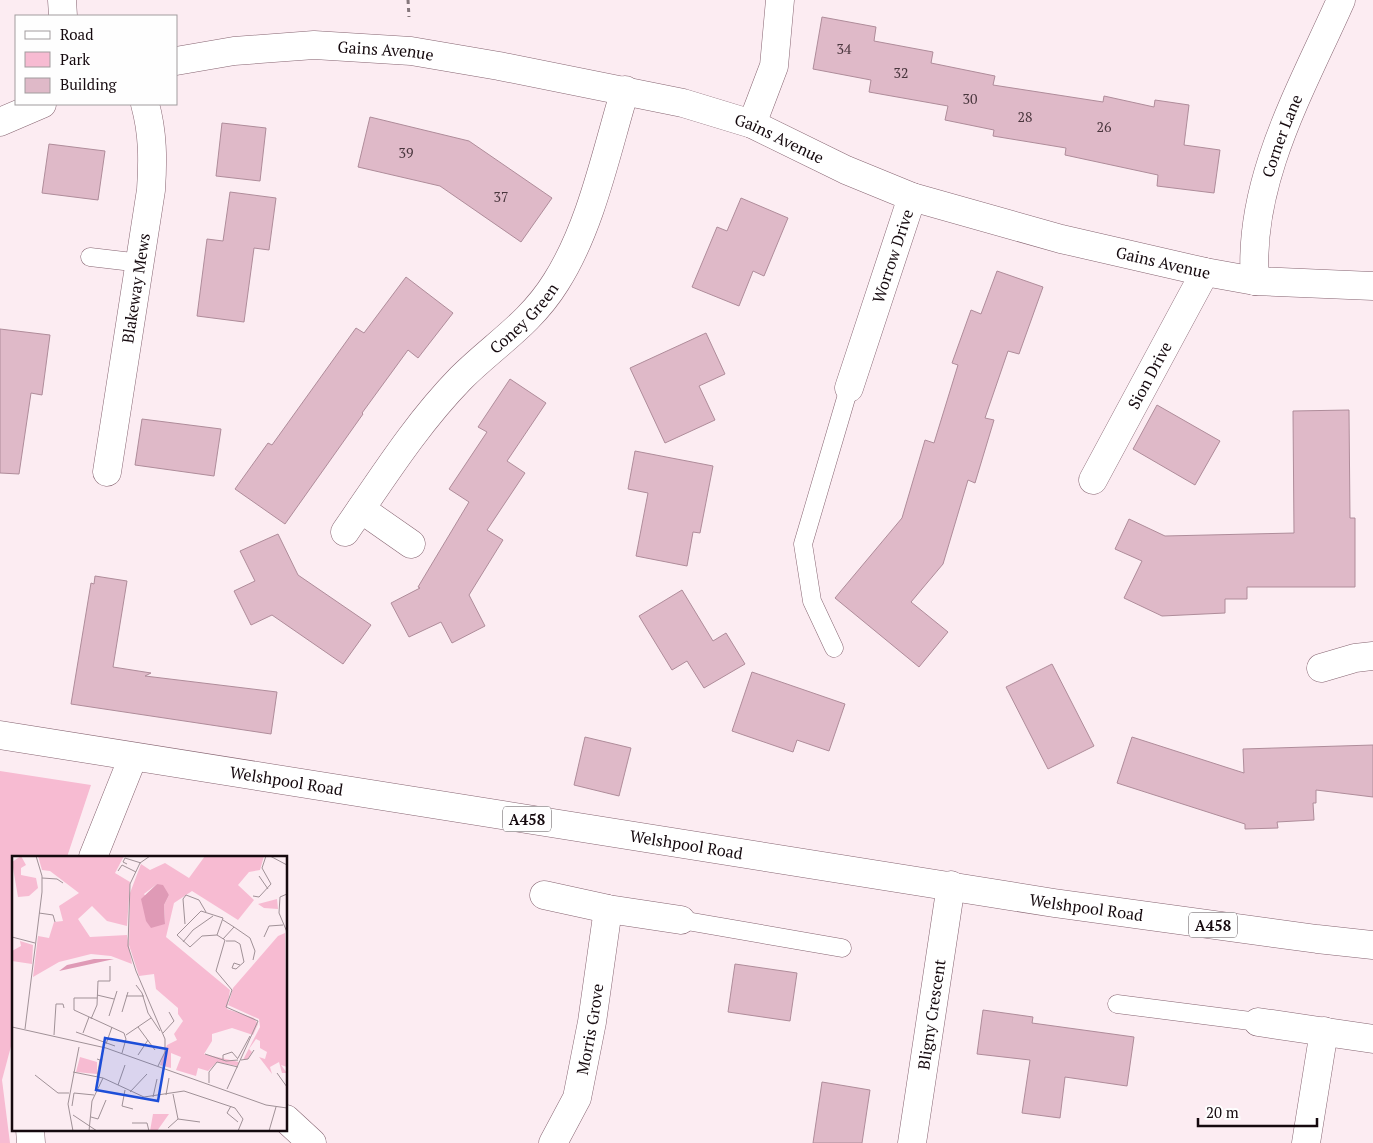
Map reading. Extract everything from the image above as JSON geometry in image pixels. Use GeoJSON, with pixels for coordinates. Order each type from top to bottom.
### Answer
{"type":"FeatureCollection","features":[{"type":"Feature","properties":{"kind":"street"},"geometry":{"type":"LineString","coordinates":[[62,0],[63,15]]}},
{"type":"Feature","properties":{"kind":"street"},"geometry":{"type":"LineString","coordinates":[[752,124],[774,66],[780,0]]}},
{"type":"Feature","properties":{"kind":"street","name":"Corner Lane"},"geometry":{"type":"LineString","coordinates":[[1255,281],[1253,254],[1265,183],[1279,142],[1341,0]]}},
{"type":"Feature","properties":{"kind":"street","name":"Gains Avenue"},"geometry":{"type":"LineString","coordinates":[[178,61],[234,51],[314,44],[401,50],[625,90],[683,103],[752,124],[846,170],[912,197],[1061,238],[1205,272],[1255,281],[1373,286]]}},
{"type":"Feature","properties":{"kind":"street","name":"Coney Green"},"geometry":{"type":"LineString","coordinates":[[345,532],[423,422],[461,378],[520,328],[556,282],[581,233],[625,90]]}},
{"type":"Feature","properties":{"kind":"street"},"geometry":{"type":"LineString","coordinates":[[0,122],[40,105]]}},
{"type":"Feature","properties":{"kind":"street","name":"Blakeway Mews"},"geometry":{"type":"LineString","coordinates":[[107,472],[141,263],[153,158],[150,122],[145,105]]}},
{"type":"Feature","properties":{"kind":"street","name":"Worrow Drive"},"geometry":{"type":"LineString","coordinates":[[849,388],[912,197]]}},
{"type":"Feature","properties":{"kind":"street","name":"Sion Drive"},"geometry":{"type":"LineString","coordinates":[[1093,480],[1205,272]]}},
{"type":"Feature","properties":{"kind":"street"},"geometry":{"type":"LineString","coordinates":[[360,509],[411,544]]}},
{"type":"Feature","properties":{"kind":"street"},"geometry":{"type":"LineString","coordinates":[[1322,668],[1355,658],[1373,656]]}},
{"type":"Feature","properties":{"kind":"street","name":"Welshpool Road"},"geometry":{"type":"LineString","coordinates":[[0,735],[1054,902],[1373,945]]}},
{"type":"Feature","properties":{"kind":"street"},"geometry":{"type":"LineString","coordinates":[[93,856],[133,757]]}},
{"type":"Feature","properties":{"kind":"street","name":"Bligny Crescent"},"geometry":{"type":"LineString","coordinates":[[912,1143],[951,885]]}},
{"type":"Feature","properties":{"kind":"street"},"geometry":{"type":"LineString","coordinates":[[544,895],[608,909],[681,920]]}},
{"type":"Feature","properties":{"kind":"street","name":"Morris Grove"},"geometry":{"type":"LineString","coordinates":[[553,1143],[576,1098],[592,1022],[608,909]]}},
{"type":"Feature","properties":{"kind":"street"},"geometry":{"type":"LineString","coordinates":[[1258,1022],[1373,1038]]}},
{"type":"Feature","properties":{"kind":"street"},"geometry":{"type":"LineString","coordinates":[[1306,1143],[1324,1031]]}},
{"type":"Feature","properties":{"kind":"street"},"geometry":{"type":"LineString","coordinates":[[288,1121],[312,1143]]}},
{"type":"Feature","properties":{"kind":"street"},"geometry":{"type":"LineString","coordinates":[[30,1130],[31,1143]]}},
{"type":"Feature","properties":{"kind":"lane"},"geometry":{"type":"LineString","coordinates":[[90,257],[141,263]]}},
{"type":"Feature","properties":{"kind":"lane"},"geometry":{"type":"LineString","coordinates":[[834,648],[812,601],[804,544],[849,388]]}},
{"type":"Feature","properties":{"kind":"lane"},"geometry":{"type":"LineString","coordinates":[[681,920],[842,948]]}},
{"type":"Feature","properties":{"kind":"lane"},"geometry":{"type":"LineString","coordinates":[[1117,1004],[1258,1022]]}},
{"type":"Feature","properties":{"kind":"green space"},"geometry":{"type":"Polygon","coordinates":[[[0,771],[91,785],[67,856],[12,856],[12,1042],[2,1080],[10,1143],[0,1143],[0,771]]]}},
{"type":"Feature","properties":{"kind":"building"},"geometry":{"type":"Polygon","coordinates":[[[822,17],[876,27],[874,41],[933,52],[931,63],[995,76],[993,85],[1103,102],[1104,96],[1154,107],[1155,100],[1189,105],[1184,145],[1220,150],[1214,193],[1157,186],[1158,175],[1065,155],[1066,148],[993,136],[994,130],[945,120],[948,106],[869,92],[871,80],[813,69],[822,17]]]}},
{"type":"Feature","properties":{"kind":"building"},"geometry":{"type":"Polygon","coordinates":[[[370,117],[469,141],[552,198],[521,242],[440,186],[358,167],[370,117]]]}},
{"type":"Feature","properties":{"kind":"building"},"geometry":{"type":"Polygon","coordinates":[[[222,123],[266,128],[260,181],[216,176],[222,123]]]}},
{"type":"Feature","properties":{"kind":"building"},"geometry":{"type":"Polygon","coordinates":[[[49,144],[105,151],[98,200],[42,193],[49,144]]]}},
{"type":"Feature","properties":{"kind":"building"},"geometry":{"type":"Polygon","coordinates":[[[230,192],[276,198],[269,250],[254,248],[244,322],[197,316],[207,239],[223,241],[230,192]]]}},
{"type":"Feature","properties":{"kind":"building"},"geometry":{"type":"Polygon","coordinates":[[[741,198],[788,218],[764,276],[753,271],[739,306],[692,287],[717,227],[727,231],[741,198]]]}},
{"type":"Feature","properties":{"kind":"building"},"geometry":{"type":"Polygon","coordinates":[[[997,271],[1043,287],[1019,354],[1008,351],[985,418],[994,420],[975,483],[968,480],[943,564],[911,602],[948,632],[919,667],[835,598],[902,518],[925,440],[934,443],[958,365],[952,363],[971,310],[981,314],[997,271]]]}},
{"type":"Feature","properties":{"kind":"building"},"geometry":{"type":"Polygon","coordinates":[[[406,277],[453,313],[418,358],[408,350],[285,524],[235,489],[268,443],[272,445],[356,328],[364,333],[406,277]]]}},
{"type":"Feature","properties":{"kind":"building"},"geometry":{"type":"Polygon","coordinates":[[[0,329],[50,335],[42,395],[31,393],[19,474],[0,473],[0,329]]]}},
{"type":"Feature","properties":{"kind":"building"},"geometry":{"type":"Polygon","coordinates":[[[706,333],[725,374],[699,386],[715,420],[665,443],[630,368],[706,333]]]}},
{"type":"Feature","properties":{"kind":"building"},"geometry":{"type":"Polygon","coordinates":[[[510,379],[546,403],[507,461],[525,473],[487,530],[503,540],[469,595],[485,626],[452,643],[441,622],[409,637],[391,603],[420,588],[418,587],[469,502],[449,489],[487,432],[478,427],[510,379]]]}},
{"type":"Feature","properties":{"kind":"building"},"geometry":{"type":"Polygon","coordinates":[[[1157,405],[1220,441],[1195,485],[1133,449],[1157,405]]]}},
{"type":"Feature","properties":{"kind":"building"},"geometry":{"type":"Polygon","coordinates":[[[1349,410],[1350,518],[1355,518],[1355,587],[1247,587],[1247,599],[1225,599],[1225,613],[1162,616],[1124,598],[1142,561],[1115,549],[1129,519],[1165,536],[1294,533],[1293,411],[1349,410]]]}},
{"type":"Feature","properties":{"kind":"building"},"geometry":{"type":"Polygon","coordinates":[[[142,419],[221,429],[214,476],[135,465],[142,419]]]}},
{"type":"Feature","properties":{"kind":"building"},"geometry":{"type":"Polygon","coordinates":[[[635,451],[713,466],[700,533],[693,532],[687,566],[636,556],[648,493],[628,489],[635,451]]]}},
{"type":"Feature","properties":{"kind":"building"},"geometry":{"type":"Polygon","coordinates":[[[278,534],[298,575],[371,625],[343,664],[272,615],[251,625],[234,591],[255,581],[240,551],[278,534]]]}},
{"type":"Feature","properties":{"kind":"building"},"geometry":{"type":"Polygon","coordinates":[[[95,576],[127,581],[113,667],[151,673],[145,676],[277,692],[271,734],[71,704],[91,583],[94,584],[95,576]]]}},
{"type":"Feature","properties":{"kind":"building"},"geometry":{"type":"Polygon","coordinates":[[[682,590],[713,641],[726,633],[745,664],[704,688],[687,661],[672,670],[639,616],[682,590]]]}},
{"type":"Feature","properties":{"kind":"building"},"geometry":{"type":"Polygon","coordinates":[[[1052,664],[1094,746],[1048,769],[1006,687],[1052,664]]]}},
{"type":"Feature","properties":{"kind":"building"},"geometry":{"type":"Polygon","coordinates":[[[752,672],[845,704],[829,751],[797,740],[793,752],[732,731],[752,672]]]}},
{"type":"Feature","properties":{"kind":"building"},"geometry":{"type":"Polygon","coordinates":[[[585,737],[631,748],[619,796],[574,785],[585,737]]]}},
{"type":"Feature","properties":{"kind":"building"},"geometry":{"type":"Polygon","coordinates":[[[1132,737],[1244,773],[1243,749],[1373,745],[1373,797],[1316,790],[1316,803],[1313,803],[1314,820],[1277,822],[1278,828],[1245,829],[1245,824],[1117,783],[1132,737]]]}},
{"type":"Feature","properties":{"kind":"building"},"geometry":{"type":"Polygon","coordinates":[[[735,964],[797,973],[790,1021],[728,1012],[735,964]]]}},
{"type":"Feature","properties":{"kind":"building"},"geometry":{"type":"Polygon","coordinates":[[[983,1010],[1033,1017],[1032,1023],[1134,1037],[1127,1086],[1065,1077],[1060,1118],[1022,1113],[1030,1060],[977,1054],[983,1010]]]}},
{"type":"Feature","properties":{"kind":"building"},"geometry":{"type":"Polygon","coordinates":[[[822,1082],[870,1090],[862,1143],[813,1143],[822,1082]]]}}]}
